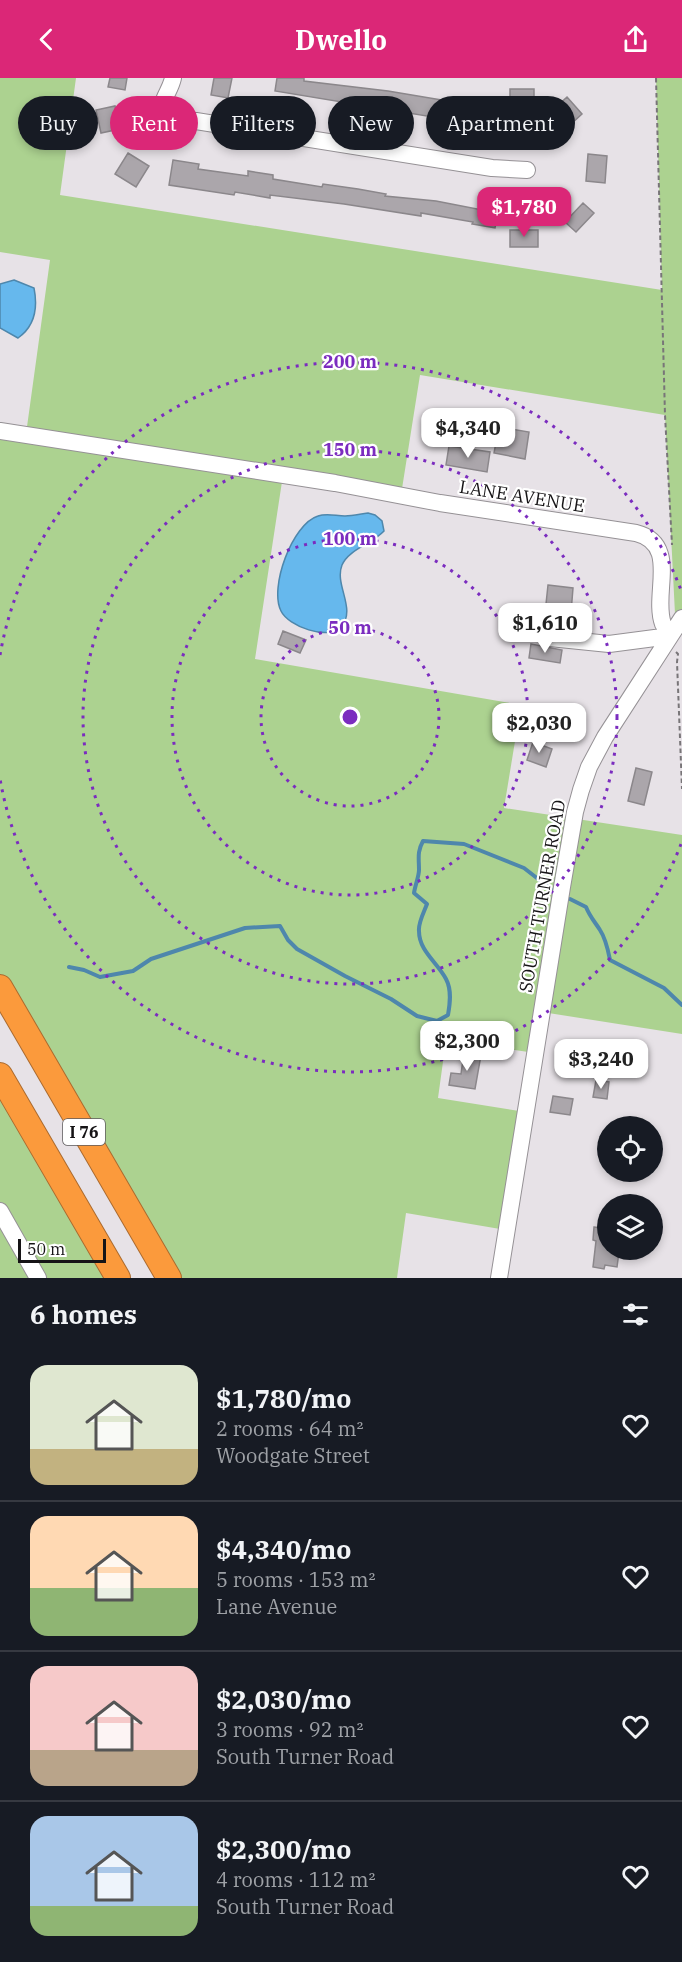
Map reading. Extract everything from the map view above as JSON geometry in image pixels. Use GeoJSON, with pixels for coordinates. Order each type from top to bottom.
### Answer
{"type":"FeatureCollection","features":[{"type":"Feature","properties":{"kind":"highway","name":"I 76"},"geometry":{"type":"LineString","coordinates":[[0,987],[169,1278]]}},
{"type":"Feature","properties":{"kind":"highway","name":"I 76"},"geometry":{"type":"LineString","coordinates":[[0,1075],[118,1278]]}},
{"type":"Feature","properties":{"kind":"street"},"geometry":{"type":"LineString","coordinates":[[173,78],[163,104],[164,112],[177,123],[196,121],[492,168],[527,170]]}},
{"type":"Feature","properties":{"kind":"street","name":"LANE AVENUE"},"geometry":{"type":"LineString","coordinates":[[0,430],[335,483],[645,536],[656,544],[659,550],[662,563],[661,611],[663,624],[673,644]]}},
{"type":"Feature","properties":{"kind":"street","name":"SOUTH TURNER ROAD"},"geometry":{"type":"LineString","coordinates":[[499,1278],[562,887],[581,789],[589,767],[605,737],[673,644],[682,618]]}},
{"type":"Feature","properties":{"kind":"street"},"geometry":{"type":"LineString","coordinates":[[550,638],[609,644],[673,644]]}},
{"type":"Feature","properties":{"kind":"street"},"geometry":{"type":"LineString","coordinates":[[0,1212],[38,1278]]}},
{"type":"Feature","properties":{"kind":"path"},"geometry":{"type":"LineString","coordinates":[[656,78],[665,415],[672,550]]}},
{"type":"Feature","properties":{"kind":"path"},"geometry":{"type":"LineString","coordinates":[[673,644],[678,654],[676,662],[682,789]]}},
{"type":"Feature","properties":{"kind":"green space"},"geometry":{"type":"Polygon","coordinates":[[[0,78],[76,78],[74,96],[18,96],[18,150],[66,150],[60,195],[662,290],[656,78],[682,78],[682,618],[675,614],[665,415],[420,375],[401,495],[283,475],[255,659],[521,705],[504,808],[682,835],[682,1034],[542,1012],[535,1053],[446,1040],[438,1098],[526,1112],[506,1230],[406,1213],[397,1278],[169,1278],[0,987],[0,431],[26,434],[50,260],[0,252],[0,78]]]}},
{"type":"Feature","properties":{"kind":"green space"},"geometry":{"type":"Polygon","coordinates":[[[0,1075],[118,1278],[0,1278],[0,1075]]]}},
{"type":"Feature","properties":{"kind":"water"},"geometry":{"type":"Polygon","coordinates":[[[14,280],[34,288],[35,295],[32,322],[18,338],[0,328],[0,284],[14,280]]]}},
{"type":"Feature","properties":{"kind":"water"},"geometry":{"type":"Polygon","coordinates":[[[368,513],[382,521],[384,531],[345,559],[342,565],[340,573],[347,613],[341,627],[327,633],[318,632],[300,626],[285,617],[278,601],[278,588],[285,558],[300,531],[308,521],[318,516],[368,513]]]}},
{"type":"Feature","properties":{"kind":"building"},"geometry":{"type":"Polygon","coordinates":[[[110,78],[127,78],[125,90],[108,87],[110,78]]]}},
{"type":"Feature","properties":{"kind":"building"},"geometry":{"type":"Polygon","coordinates":[[[214,78],[232,78],[228,96],[211,95],[214,78]]]}},
{"type":"Feature","properties":{"kind":"building"},"geometry":{"type":"Polygon","coordinates":[[[277,78],[304,78],[304,81],[388,91],[426,97],[426,116],[414,114],[414,96],[328,96],[328,100],[275,91],[277,78]]]}},
{"type":"Feature","properties":{"kind":"building"},"geometry":{"type":"Polygon","coordinates":[[[510,89],[534,89],[534,96],[510,96],[510,89]]]}},
{"type":"Feature","properties":{"kind":"building"},"geometry":{"type":"Polygon","coordinates":[[[575,106],[582,114],[575,120],[575,106]]]}},
{"type":"Feature","properties":{"kind":"building"},"geometry":{"type":"Polygon","coordinates":[[[110,107],[110,131],[101,133],[98,110],[110,107]]]}},
{"type":"Feature","properties":{"kind":"building"},"geometry":{"type":"Polygon","coordinates":[[[128,153],[149,166],[136,187],[115,174],[128,153]]]}},
{"type":"Feature","properties":{"kind":"building"},"geometry":{"type":"Polygon","coordinates":[[[588,154],[607,156],[605,183],[586,181],[588,154]]]}},
{"type":"Feature","properties":{"kind":"building"},"geometry":{"type":"Polygon","coordinates":[[[173,160],[199,164],[198,169],[248,176],[248,171],[273,175],[273,179],[322,187],[323,184],[358,189],[386,194],[385,196],[436,201],[498,213],[495,228],[421,213],[421,216],[344,204],[270,195],[270,198],[235,192],[234,195],[169,185],[173,160]]]}},
{"type":"Feature","properties":{"kind":"building"},"geometry":{"type":"Polygon","coordinates":[[[583,203],[594,213],[576,232],[565,222],[583,203]]]}},
{"type":"Feature","properties":{"kind":"building"},"geometry":{"type":"Polygon","coordinates":[[[510,230],[538,230],[538,247],[510,247],[510,230]]]}},
{"type":"Feature","properties":{"kind":"building"},"geometry":{"type":"Polygon","coordinates":[[[499,427],[529,432],[525,459],[494,453],[499,427]]]}},
{"type":"Feature","properties":{"kind":"building"},"geometry":{"type":"Polygon","coordinates":[[[449,446],[490,452],[487,472],[446,465],[449,446]]]}},
{"type":"Feature","properties":{"kind":"building"},"geometry":{"type":"Polygon","coordinates":[[[548,585],[573,588],[570,625],[544,623],[548,585]]]}},
{"type":"Feature","properties":{"kind":"building"},"geometry":{"type":"Polygon","coordinates":[[[283,631],[306,640],[300,653],[278,644],[283,631]]]}},
{"type":"Feature","properties":{"kind":"building"},"geometry":{"type":"Polygon","coordinates":[[[531,644],[562,650],[560,663],[529,658],[531,644]]]}},
{"type":"Feature","properties":{"kind":"building"},"geometry":{"type":"Polygon","coordinates":[[[533,742],[552,749],[546,767],[527,760],[533,742]]]}},
{"type":"Feature","properties":{"kind":"building"},"geometry":{"type":"Polygon","coordinates":[[[636,768],[652,772],[644,805],[628,801],[636,768]]]}},
{"type":"Feature","properties":{"kind":"building"},"geometry":{"type":"Polygon","coordinates":[[[464,1052],[481,1055],[475,1089],[449,1085],[451,1073],[461,1074],[464,1052]]]}},
{"type":"Feature","properties":{"kind":"building"},"geometry":{"type":"Polygon","coordinates":[[[596,1080],[609,1082],[607,1099],[593,1097],[596,1080]]]}},
{"type":"Feature","properties":{"kind":"building"},"geometry":{"type":"Polygon","coordinates":[[[553,1096],[573,1099],[570,1115],[550,1112],[553,1096]]]}},
{"type":"Feature","properties":{"kind":"building"},"geometry":{"type":"Polygon","coordinates":[[[594,1227],[597,1227],[597,1260],[618,1260],[617,1267],[605,1265],[604,1269],[593,1267],[596,1241],[593,1240],[594,1227]]]}},
{"type":"Feature","properties":{"kind":"waterway"},"geometry":{"type":"LineString","coordinates":[[69,967],[100,977],[133,971],[151,959],[245,928],[280,926],[288,940],[297,949],[391,999],[417,1016],[437,1021],[448,1015],[450,992],[446,979],[425,950],[420,938],[419,925],[427,904],[414,893],[419,872],[419,852],[423,841],[464,844],[524,868],[551,889]]}},
{"type":"Feature","properties":{"kind":"waterway"},"geometry":{"type":"LineString","coordinates":[[570,899],[586,907],[604,937],[610,960],[664,988],[682,1005]]}}]}
